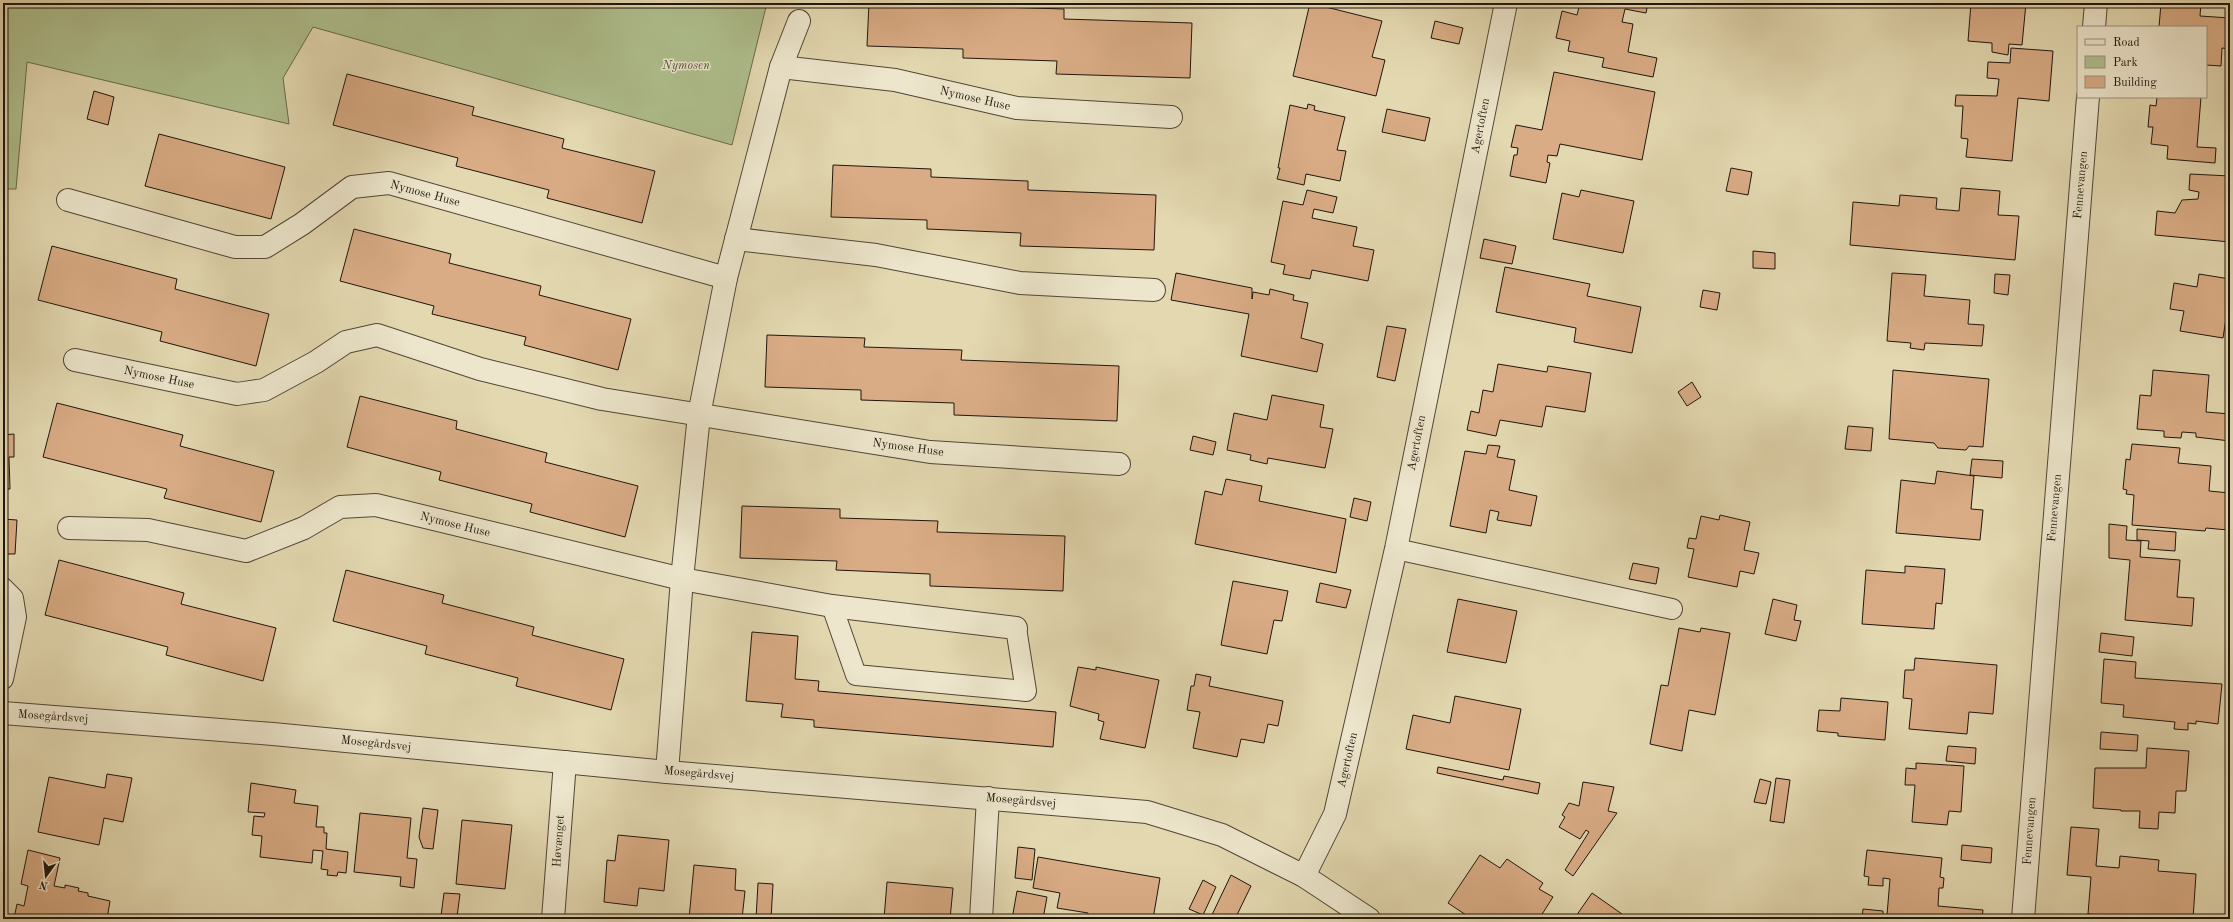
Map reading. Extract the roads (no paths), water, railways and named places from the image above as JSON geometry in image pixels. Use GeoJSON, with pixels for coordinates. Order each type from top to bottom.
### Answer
{"type":"FeatureCollection","features":[{"type":"Feature","properties":{"kind":"street","name":"Agertoften"},"geometry":{"type":"LineString","coordinates":[[1304,876],[1335,814],[1396,549],[1506,3]]}},
{"type":"Feature","properties":{"kind":"street"},"geometry":{"type":"LineString","coordinates":[[2094,26],[2096,3]]}},
{"type":"Feature","properties":{"kind":"street"},"geometry":{"type":"LineString","coordinates":[[667,772],[682,579],[699,415],[726,278],[781,67],[799,21]]}},
{"type":"Feature","properties":{"kind":"street","name":"Nymose Huse"},"geometry":{"type":"LineString","coordinates":[[781,67],[895,80],[1017,108],[1171,117]]}},
{"type":"Feature","properties":{"kind":"street","name":"Fennevangen"},"geometry":{"type":"LineString","coordinates":[[2023,919],[2088,98]]}},
{"type":"Feature","properties":{"kind":"street","name":"Nymose Huse"},"geometry":{"type":"LineString","coordinates":[[68,200],[235,247],[265,247],[302,224],[352,187],[389,183],[726,278]]}},
{"type":"Feature","properties":{"kind":"street"},"geometry":{"type":"LineString","coordinates":[[736,239],[876,255],[1020,283],[1154,290]]}},
{"type":"Feature","properties":{"kind":"street","name":"Nymose Huse"},"geometry":{"type":"LineString","coordinates":[[75,360],[237,394],[264,390],[316,362],[346,342],[377,335],[480,369],[602,399],[930,452],[1119,464]]}},
{"type":"Feature","properties":{"kind":"street","name":"Nymose Huse"},"geometry":{"type":"LineString","coordinates":[[69,528],[148,530],[246,551],[304,528],[340,507],[376,506],[682,579],[832,606],[1016,628]]}},
{"type":"Feature","properties":{"kind":"street","name":"Mosegårdsvej"},"geometry":{"type":"LineString","coordinates":[[3,713],[273,734],[667,772],[1147,812],[1222,835],[1304,876],[1369,919]]}},
{"type":"Feature","properties":{"kind":"street","name":"Høvænget"},"geometry":{"type":"LineString","coordinates":[[553,919],[564,762]]}},
{"type":"Feature","properties":{"kind":"street"},"geometry":{"type":"LineString","coordinates":[[981,919],[988,798]]}},
{"type":"Feature","properties":{"kind":"lane"},"geometry":{"type":"LineString","coordinates":[[1396,549],[1672,610]]}},
{"type":"Feature","properties":{"kind":"lane"},"geometry":{"type":"LineString","coordinates":[[3,588],[13,598],[16,617],[3,679]]}},
{"type":"Feature","properties":{"kind":"lane"},"geometry":{"type":"LineString","coordinates":[[832,606],[856,675],[1026,691],[1016,628]]}},
{"type":"Feature","properties":{"kind":"park label","name":"Nymosen"},"geometry":{"type":"Point","coordinates":[686,66]}}]}
